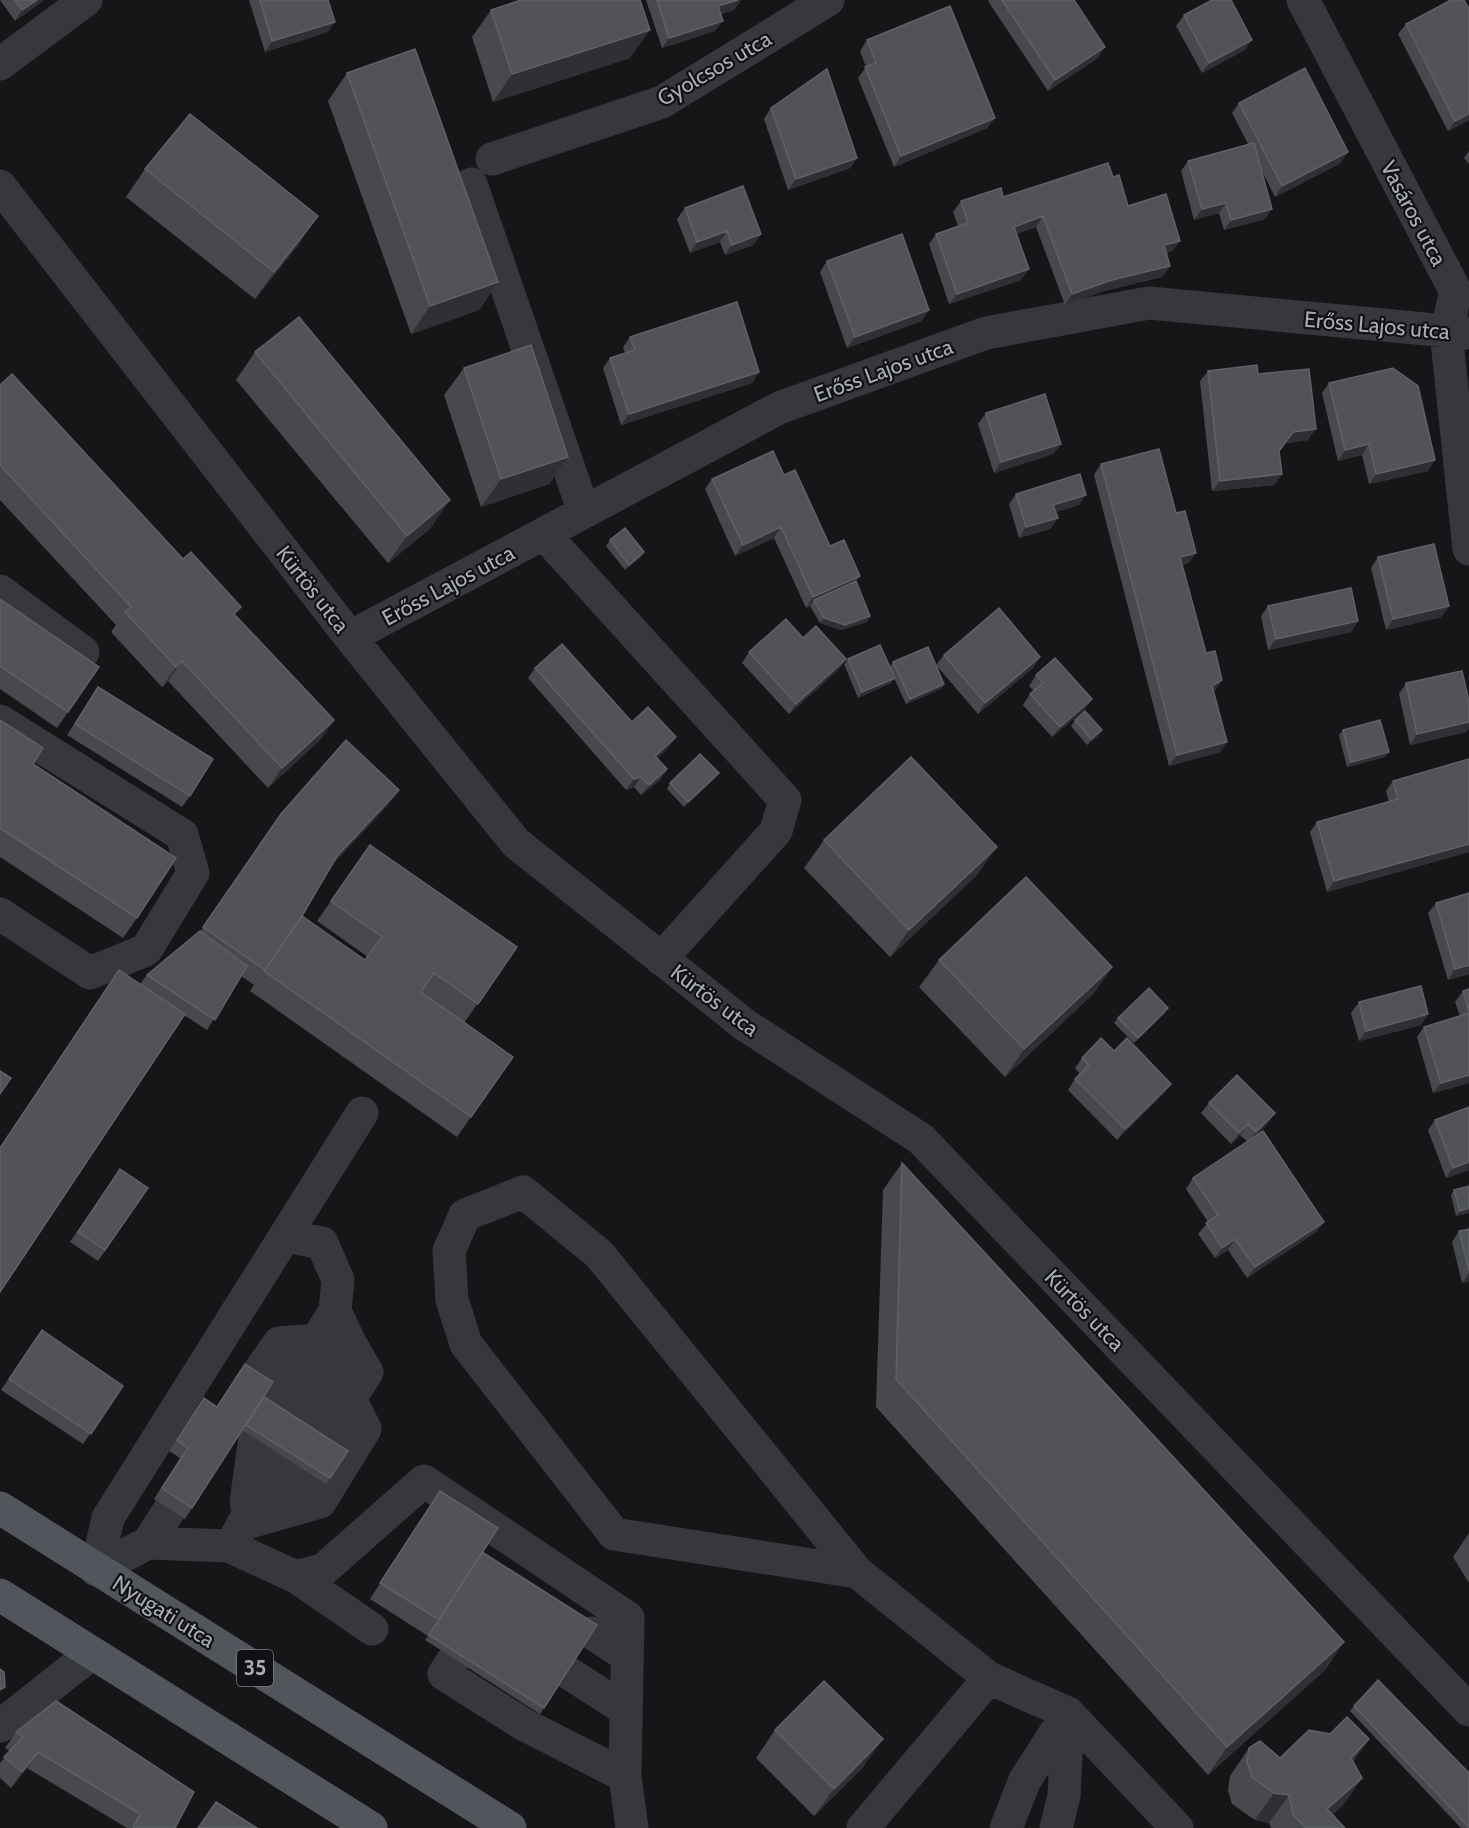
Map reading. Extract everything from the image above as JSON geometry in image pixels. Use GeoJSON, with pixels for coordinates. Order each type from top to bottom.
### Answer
{"type":"FeatureCollection","features":[{"type":"Feature","properties":{"kind":"main road","name":"Nyugati utca"},"geometry":{"type":"LineString","coordinates":[[0,1508],[510,1828]]}},
{"type":"Feature","properties":{"kind":"main road"},"geometry":{"type":"LineString","coordinates":[[0,1596],[371,1828]]}},
{"type":"Feature","properties":{"kind":"street"},"geometry":{"type":"LineString","coordinates":[[0,64],[86,0]]}},
{"type":"Feature","properties":{"kind":"street","name":"Gyolcsos utca"},"geometry":{"type":"LineString","coordinates":[[492,159],[662,102],[828,0]]}},
{"type":"Feature","properties":{"kind":"street","name":"Vasáros utca"},"geometry":{"type":"LineString","coordinates":[[1303,0],[1456,292],[1469,549]]}},
{"type":"Feature","properties":{"kind":"street"},"geometry":{"type":"LineString","coordinates":[[471,184],[584,512]]}},
{"type":"Feature","properties":{"kind":"street","name":"Kürtös utca"},"geometry":{"type":"LineString","coordinates":[[0,186],[350,638],[516,843],[745,1025],[921,1139],[1469,1710]]}},
{"type":"Feature","properties":{"kind":"street","name":"Erőss Lajos utca"},"geometry":{"type":"LineString","coordinates":[[350,638],[779,408],[986,333],[1149,303],[1457,332]]}},
{"type":"Feature","properties":{"kind":"street","name":"Kürtös utca"},"geometry":{"type":"LineString","coordinates":[[544,534],[785,800],[776,831],[661,958]]}},
{"type":"Feature","properties":{"kind":"street"},"geometry":{"type":"LineString","coordinates":[[0,591],[83,652]]}},
{"type":"Feature","properties":{"kind":"street"},"geometry":{"type":"LineString","coordinates":[[0,721],[182,835],[193,873],[146,950],[90,973],[0,915]]}},
{"type":"Feature","properties":{"kind":"street"},"geometry":{"type":"LineString","coordinates":[[96,1570],[108,1518],[287,1236],[362,1113]]}},
{"type":"Feature","properties":{"kind":"street"},"geometry":{"type":"LineString","coordinates":[[857,1572],[614,1534],[466,1344],[452,1300],[449,1251],[465,1215],[523,1191],[599,1254],[857,1572],[989,1677],[1068,1713],[1177,1828]]}},
{"type":"Feature","properties":{"kind":"street"},"geometry":{"type":"LineString","coordinates":[[287,1236],[322,1243],[338,1280],[335,1311],[316,1340],[297,1426]]}},
{"type":"Feature","properties":{"kind":"street"},"geometry":{"type":"LineString","coordinates":[[297,1426],[350,1400],[367,1372],[335,1311]]}},
{"type":"Feature","properties":{"kind":"street"},"geometry":{"type":"LineString","coordinates":[[251,1383],[279,1343],[316,1340]]}},
{"type":"Feature","properties":{"kind":"street"},"geometry":{"type":"LineString","coordinates":[[297,1426],[350,1342]]}},
{"type":"Feature","properties":{"kind":"street"},"geometry":{"type":"LineString","coordinates":[[96,1570],[148,1543],[236,1535],[320,1502],[365,1429],[350,1400]]}},
{"type":"Feature","properties":{"kind":"street"},"geometry":{"type":"LineString","coordinates":[[236,1535],[280,1454],[236,1535]]}},
{"type":"Feature","properties":{"kind":"street"},"geometry":{"type":"LineString","coordinates":[[296,1577],[324,1569],[406,1515],[424,1481],[628,1618],[625,1776],[632,1828]]}},
{"type":"Feature","properties":{"kind":"street"},"geometry":{"type":"LineString","coordinates":[[148,1543],[170,1509]]}},
{"type":"Feature","properties":{"kind":"street"},"geometry":{"type":"LineString","coordinates":[[236,1535],[372,1629]]}},
{"type":"Feature","properties":{"kind":"street"},"geometry":{"type":"LineString","coordinates":[[508,1576],[526,1549]]}},
{"type":"Feature","properties":{"kind":"street"},"geometry":{"type":"LineString","coordinates":[[592,1634],[627,1656]]}},
{"type":"Feature","properties":{"kind":"street"},"geometry":{"type":"LineString","coordinates":[[0,1726],[91,1654]]}},
{"type":"Feature","properties":{"kind":"street"},"geometry":{"type":"LineString","coordinates":[[454,1659],[444,1674],[522,1724],[625,1776]]}},
{"type":"Feature","properties":{"kind":"street"},"geometry":{"type":"LineString","coordinates":[[567,1672],[626,1710]]}},
{"type":"Feature","properties":{"kind":"street"},"geometry":{"type":"LineString","coordinates":[[863,1828],[989,1677]]}},
{"type":"Feature","properties":{"kind":"street"},"geometry":{"type":"LineString","coordinates":[[1006,1828],[1025,1780],[1068,1713]]}},
{"type":"Feature","properties":{"kind":"street"},"geometry":{"type":"LineString","coordinates":[[1056,1828],[1064,1796],[1068,1713]]}},
{"type":"Feature","properties":{"kind":"building"},"geometry":{"type":"Polygon","coordinates":[[[15,0],[37,0],[22,10],[15,0]]]}},
{"type":"Feature","properties":{"kind":"building"},"geometry":{"type":"Polygon","coordinates":[[[260,0],[328,0],[335,22],[272,41],[260,0]]]}},
{"type":"Feature","properties":{"kind":"building"},"geometry":{"type":"Polygon","coordinates":[[[521,0],[640,0],[650,30],[512,74],[491,10],[521,0]]]}},
{"type":"Feature","properties":{"kind":"building"},"geometry":{"type":"Polygon","coordinates":[[[657,0],[738,0],[718,6],[723,21],[669,38],[657,0]]]}},
{"type":"Feature","properties":{"kind":"building"},"geometry":{"type":"Polygon","coordinates":[[[1002,0],[1074,0],[1105,47],[1055,80],[1002,0]]]}},
{"type":"Feature","properties":{"kind":"building"},"geometry":{"type":"Polygon","coordinates":[[[1212,0],[1231,0],[1252,40],[1209,63],[1184,15],[1212,0]]]}},
{"type":"Feature","properties":{"kind":"building"},"geometry":{"type":"Polygon","coordinates":[[[1451,0],[1464,0],[1469,9],[1469,114],[1455,121],[1406,24],[1451,0]]]}},
{"type":"Feature","properties":{"kind":"building"},"geometry":{"type":"Polygon","coordinates":[[[950,6],[995,118],[901,156],[865,67],[876,63],[867,40],[950,6]]]}},
{"type":"Feature","properties":{"kind":"building"},"geometry":{"type":"Polygon","coordinates":[[[415,49],[498,282],[430,306],[347,73],[415,49]]]}},
{"type":"Feature","properties":{"kind":"building"},"geometry":{"type":"Polygon","coordinates":[[[1305,68],[1348,152],[1282,186],[1239,103],[1305,68]]]}},
{"type":"Feature","properties":{"kind":"building"},"geometry":{"type":"Polygon","coordinates":[[[827,69],[857,158],[796,179],[771,108],[827,69]]]}},
{"type":"Feature","properties":{"kind":"building"},"geometry":{"type":"Polygon","coordinates":[[[190,114],[318,216],[274,272],[145,169],[190,114]]]}},
{"type":"Feature","properties":{"kind":"building"},"geometry":{"type":"Polygon","coordinates":[[[1254,143],[1272,209],[1231,220],[1226,203],[1202,209],[1188,161],[1254,143]]]}},
{"type":"Feature","properties":{"kind":"building"},"geometry":{"type":"Polygon","coordinates":[[[1108,163],[1113,177],[1119,175],[1128,206],[1166,194],[1180,241],[1164,245],[1170,266],[1112,280],[1072,294],[1043,216],[1014,227],[1029,269],[957,294],[936,234],[968,223],[961,201],[1001,188],[1003,197],[1108,163]]]}},
{"type":"Feature","properties":{"kind":"building"},"geometry":{"type":"Polygon","coordinates":[[[743,186],[761,234],[732,245],[727,231],[697,242],[685,208],[743,186]]]}},
{"type":"Feature","properties":{"kind":"building"},"geometry":{"type":"Polygon","coordinates":[[[902,234],[929,310],[855,337],[827,261],[902,234]]]}},
{"type":"Feature","properties":{"kind":"building"},"geometry":{"type":"Polygon","coordinates":[[[737,302],[759,372],[629,414],[610,358],[635,350],[630,337],[737,302]]]}},
{"type":"Feature","properties":{"kind":"building"},"geometry":{"type":"Polygon","coordinates":[[[299,317],[450,500],[407,536],[255,352],[299,317]]]}},
{"type":"Feature","properties":{"kind":"building"},"geometry":{"type":"Polygon","coordinates":[[[531,345],[568,457],[501,479],[464,368],[531,345]]]}},
{"type":"Feature","properties":{"kind":"building"},"geometry":{"type":"Polygon","coordinates":[[[1257,365],[1258,374],[1309,369],[1316,429],[1293,432],[1279,451],[1282,474],[1220,481],[1208,371],[1257,365]]]}},
{"type":"Feature","properties":{"kind":"building"},"geometry":{"type":"Polygon","coordinates":[[[1393,368],[1418,386],[1435,460],[1376,474],[1369,444],[1345,450],[1329,383],[1393,368]]]}},
{"type":"Feature","properties":{"kind":"building"},"geometry":{"type":"Polygon","coordinates":[[[12,374],[183,559],[191,552],[241,607],[234,614],[334,720],[282,768],[182,661],[176,667],[125,612],[131,607],[0,465],[0,385],[12,374]]]}},
{"type":"Feature","properties":{"kind":"building"},"geometry":{"type":"Polygon","coordinates":[[[1045,394],[1061,444],[1001,462],[986,413],[1045,394]]]}},
{"type":"Feature","properties":{"kind":"building"},"geometry":{"type":"Polygon","coordinates":[[[1159,449],[1176,513],[1185,511],[1196,553],[1180,557],[1206,653],[1215,651],[1222,680],[1212,686],[1227,742],[1177,755],[1101,464],[1159,449]]]}},
{"type":"Feature","properties":{"kind":"building"},"geometry":{"type":"Polygon","coordinates":[[[773,451],[784,475],[795,470],[830,546],[844,540],[860,576],[813,597],[781,527],[743,545],[712,479],[773,451]]]}},
{"type":"Feature","properties":{"kind":"building"},"geometry":{"type":"Polygon","coordinates":[[[1080,474],[1086,495],[1053,505],[1058,518],[1026,527],[1016,494],[1080,474]]]}},
{"type":"Feature","properties":{"kind":"building"},"geometry":{"type":"Polygon","coordinates":[[[625,528],[644,552],[629,565],[610,540],[625,528]]]}},
{"type":"Feature","properties":{"kind":"building"},"geometry":{"type":"Polygon","coordinates":[[[1434,544],[1449,606],[1393,619],[1378,557],[1434,544]]]}},
{"type":"Feature","properties":{"kind":"building"},"geometry":{"type":"Polygon","coordinates":[[[856,581],[870,616],[845,625],[824,618],[814,600],[856,581]]]}},
{"type":"Feature","properties":{"kind":"building"},"geometry":{"type":"Polygon","coordinates":[[[1351,588],[1358,621],[1276,639],[1268,606],[1351,588]]]}},
{"type":"Feature","properties":{"kind":"building"},"geometry":{"type":"Polygon","coordinates":[[[0,599],[99,667],[68,712],[0,666],[0,599]]]}},
{"type":"Feature","properties":{"kind":"building"},"geometry":{"type":"Polygon","coordinates":[[[999,608],[1040,657],[985,703],[944,655],[999,608]]]}},
{"type":"Feature","properties":{"kind":"building"},"geometry":{"type":"Polygon","coordinates":[[[786,619],[803,638],[816,626],[846,659],[796,704],[749,652],[786,619]]]}},
{"type":"Feature","properties":{"kind":"building"},"geometry":{"type":"Polygon","coordinates":[[[562,644],[632,722],[648,707],[676,737],[655,756],[667,769],[649,785],[641,777],[634,779],[535,668],[562,644]]]}},
{"type":"Feature","properties":{"kind":"building"},"geometry":{"type":"Polygon","coordinates":[[[880,645],[895,678],[862,692],[848,659],[880,645]]]}},
{"type":"Feature","properties":{"kind":"building"},"geometry":{"type":"Polygon","coordinates":[[[928,647],[944,684],[910,699],[893,662],[928,647]]]}},
{"type":"Feature","properties":{"kind":"building"},"geometry":{"type":"Polygon","coordinates":[[[1055,658],[1092,699],[1060,727],[1030,694],[1043,683],[1036,675],[1055,658]]]}},
{"type":"Feature","properties":{"kind":"building"},"geometry":{"type":"Polygon","coordinates":[[[1462,671],[1469,701],[1469,722],[1417,734],[1406,683],[1462,671]]]}},
{"type":"Feature","properties":{"kind":"building"},"geometry":{"type":"Polygon","coordinates":[[[98,687],[213,759],[190,796],[75,724],[98,687]]]}},
{"type":"Feature","properties":{"kind":"building"},"geometry":{"type":"Polygon","coordinates":[[[1085,711],[1102,730],[1091,739],[1075,720],[1085,711]]]}},
{"type":"Feature","properties":{"kind":"building"},"geometry":{"type":"Polygon","coordinates":[[[0,720],[43,748],[33,764],[176,858],[137,918],[0,828],[0,720]]]}},
{"type":"Feature","properties":{"kind":"building"},"geometry":{"type":"Polygon","coordinates":[[[1380,720],[1389,752],[1351,762],[1343,730],[1380,720]]]}},
{"type":"Feature","properties":{"kind":"building"},"geometry":{"type":"Polygon","coordinates":[[[346,740],[399,790],[337,856],[299,921],[265,970],[203,927],[281,814],[346,740]]]}},
{"type":"Feature","properties":{"kind":"building"},"geometry":{"type":"Polygon","coordinates":[[[700,754],[719,773],[688,802],[670,783],[700,754]]]}},
{"type":"Feature","properties":{"kind":"building"},"geometry":{"type":"Polygon","coordinates":[[[911,757],[997,847],[909,930],[824,840],[911,757]]]}},
{"type":"Feature","properties":{"kind":"building"},"geometry":{"type":"Polygon","coordinates":[[[1469,759],[1469,844],[1334,881],[1317,822],[1398,799],[1393,781],[1469,759]]]}},
{"type":"Feature","properties":{"kind":"building"},"geometry":{"type":"Polygon","coordinates":[[[370,845],[517,947],[478,1004],[434,973],[421,992],[513,1057],[471,1117],[264,971],[302,916],[365,960],[382,937],[331,901],[370,845]]]}},
{"type":"Feature","properties":{"kind":"building"},"geometry":{"type":"Polygon","coordinates":[[[1026,877],[1112,967],[1024,1049],[939,960],[1026,877]]]}},
{"type":"Feature","properties":{"kind":"building"},"geometry":{"type":"Polygon","coordinates":[[[1469,893],[1469,965],[1455,969],[1436,903],[1469,893]]]}},
{"type":"Feature","properties":{"kind":"building"},"geometry":{"type":"Polygon","coordinates":[[[200,931],[247,966],[215,1020],[147,975],[200,931]]]}},
{"type":"Feature","properties":{"kind":"building"},"geometry":{"type":"Polygon","coordinates":[[[119,970],[185,1014],[0,1292],[0,1148],[119,970]]]}},
{"type":"Feature","properties":{"kind":"building"},"geometry":{"type":"Polygon","coordinates":[[[1421,986],[1428,1014],[1366,1031],[1359,1002],[1421,986]]]}},
{"type":"Feature","properties":{"kind":"building"},"geometry":{"type":"Polygon","coordinates":[[[1149,988],[1168,1008],[1138,1038],[1118,1018],[1149,988]]]}},
{"type":"Feature","properties":{"kind":"building"},"geometry":{"type":"Polygon","coordinates":[[[1469,989],[1469,1012],[1463,991],[1469,989]]]}},
{"type":"Feature","properties":{"kind":"building"},"geometry":{"type":"Polygon","coordinates":[[[1469,1013],[1469,1075],[1441,1083],[1424,1027],[1469,1013]]]}},
{"type":"Feature","properties":{"kind":"building"},"geometry":{"type":"Polygon","coordinates":[[[1101,1038],[1114,1051],[1127,1038],[1171,1084],[1125,1129],[1075,1079],[1089,1065],[1082,1058],[1101,1038]]]}},
{"type":"Feature","properties":{"kind":"building"},"geometry":{"type":"Polygon","coordinates":[[[0,1071],[11,1078],[0,1094],[0,1071]]]}},
{"type":"Feature","properties":{"kind":"building"},"geometry":{"type":"Polygon","coordinates":[[[1237,1075],[1275,1113],[1256,1132],[1248,1124],[1239,1133],[1209,1103],[1237,1075]]]}},
{"type":"Feature","properties":{"kind":"building"},"geometry":{"type":"Polygon","coordinates":[[[1469,1107],[1469,1162],[1453,1168],[1435,1120],[1469,1107]]]}},
{"type":"Feature","properties":{"kind":"building"},"geometry":{"type":"Polygon","coordinates":[[[1263,1131],[1324,1222],[1255,1267],[1235,1239],[1222,1248],[1206,1223],[1218,1215],[1193,1178],[1263,1131]]]}},
{"type":"Feature","properties":{"kind":"building"},"geometry":{"type":"Polygon","coordinates":[[[902,1163],[1344,1642],[1227,1747],[896,1379],[902,1163]]]}},
{"type":"Feature","properties":{"kind":"building"},"geometry":{"type":"Polygon","coordinates":[[[120,1169],[148,1188],[105,1250],[78,1232],[120,1169]]]}},
{"type":"Feature","properties":{"kind":"building"},"geometry":{"type":"Polygon","coordinates":[[[1469,1186],[1469,1208],[1460,1211],[1454,1190],[1469,1186]]]}},
{"type":"Feature","properties":{"kind":"building"},"geometry":{"type":"Polygon","coordinates":[[[1469,1229],[1469,1271],[1459,1231],[1469,1229]]]}},
{"type":"Feature","properties":{"kind":"building"},"geometry":{"type":"Polygon","coordinates":[[[42,1330],[123,1386],[91,1434],[9,1379],[42,1330]]]}},
{"type":"Feature","properties":{"kind":"building"},"geometry":{"type":"Polygon","coordinates":[[[245,1364],[273,1382],[192,1508],[162,1488],[188,1448],[177,1440],[204,1398],[217,1407],[245,1364]]]}},
{"type":"Feature","properties":{"kind":"building"},"geometry":{"type":"Polygon","coordinates":[[[264,1397],[348,1451],[330,1478],[246,1425],[264,1397]]]}},
{"type":"Feature","properties":{"kind":"building"},"geometry":{"type":"Polygon","coordinates":[[[440,1491],[498,1528],[439,1620],[380,1583],[440,1491]]]}},
{"type":"Feature","properties":{"kind":"building"},"geometry":{"type":"Polygon","coordinates":[[[482,1552],[597,1625],[544,1708],[429,1635],[482,1552]]]}},
{"type":"Feature","properties":{"kind":"building"},"geometry":{"type":"Polygon","coordinates":[[[0,1669],[4,1672],[5,1687],[0,1690],[0,1669]]]}},
{"type":"Feature","properties":{"kind":"building"},"geometry":{"type":"Polygon","coordinates":[[[1378,1680],[1469,1773],[1469,1827],[1354,1706],[1378,1680]]]}},
{"type":"Feature","properties":{"kind":"building"},"geometry":{"type":"Polygon","coordinates":[[[824,1681],[883,1739],[834,1789],[775,1730],[824,1681]]]}},
{"type":"Feature","properties":{"kind":"building"},"geometry":{"type":"Polygon","coordinates":[[[56,1701],[194,1792],[175,1828],[133,1828],[140,1814],[38,1752],[22,1772],[4,1757],[23,1737],[16,1732],[56,1701]]]}},
{"type":"Feature","properties":{"kind":"building"},"geometry":{"type":"Polygon","coordinates":[[[1347,1717],[1369,1739],[1351,1758],[1362,1778],[1327,1809],[1345,1828],[1306,1828],[1293,1815],[1289,1795],[1274,1793],[1252,1777],[1247,1762],[1249,1748],[1260,1741],[1280,1758],[1309,1730],[1330,1734],[1347,1717]]]}},
{"type":"Feature","properties":{"kind":"building"},"geometry":{"type":"Polygon","coordinates":[[[216,1802],[257,1828],[198,1828],[216,1802]]]}}]}
